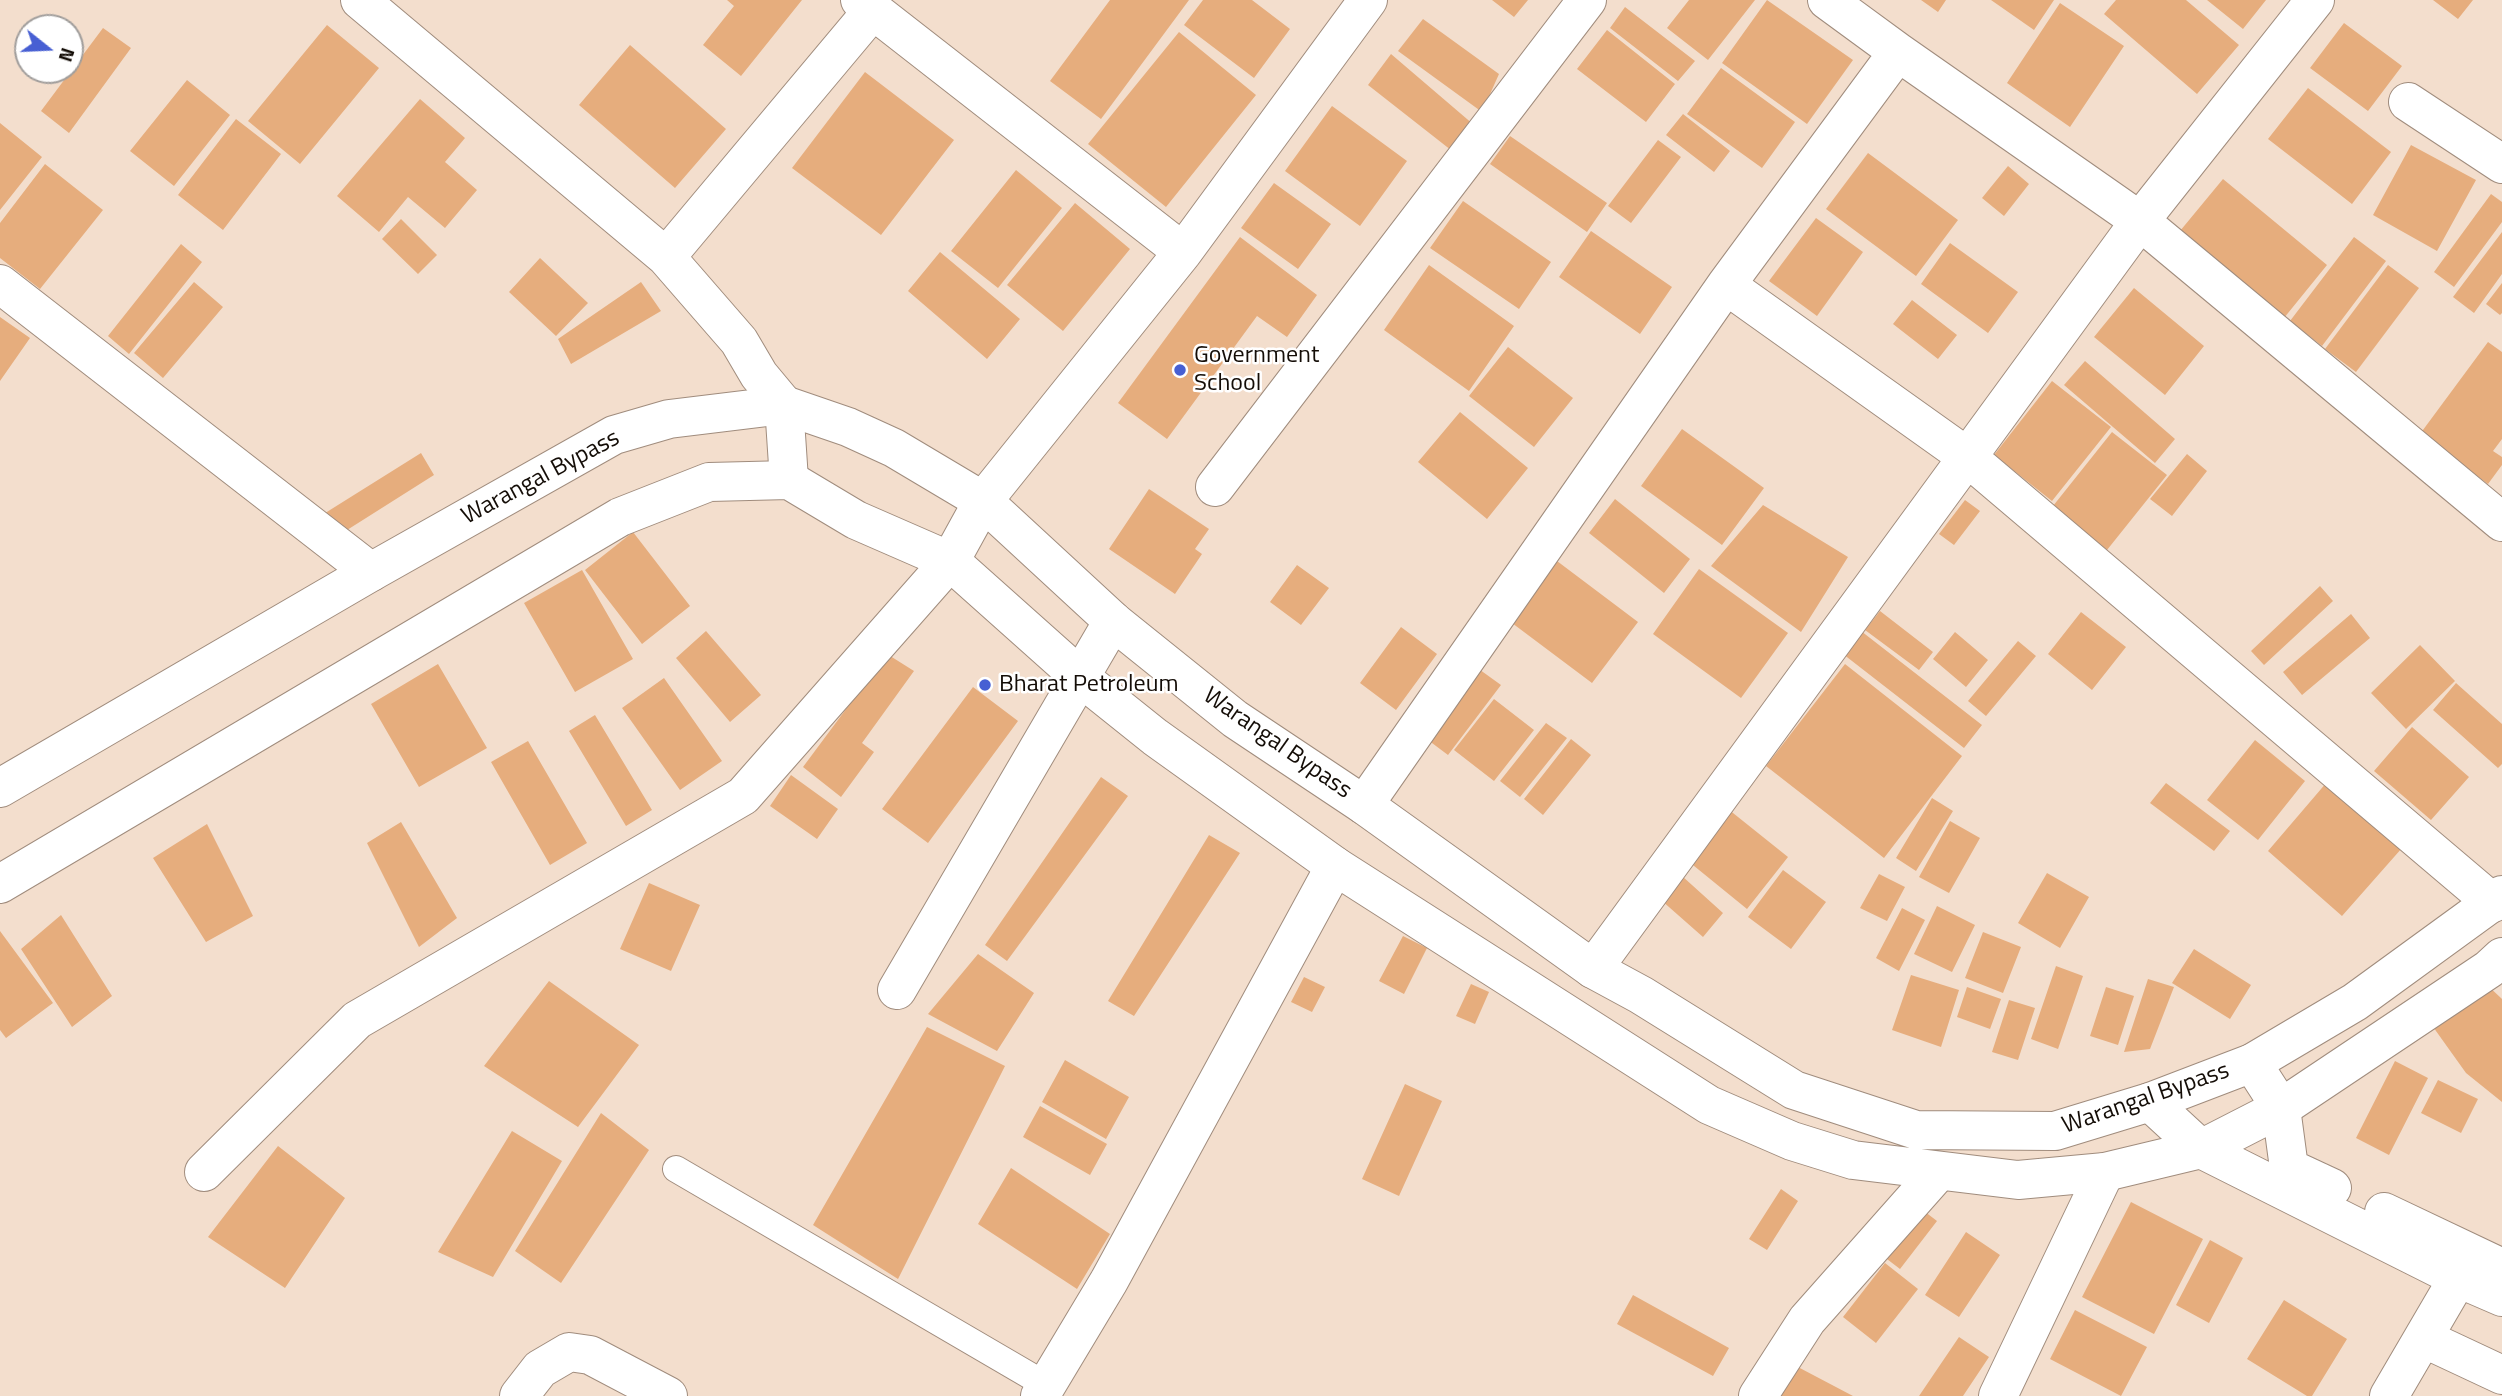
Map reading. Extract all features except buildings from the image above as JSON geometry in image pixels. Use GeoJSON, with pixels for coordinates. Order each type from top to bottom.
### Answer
{"type":"FeatureCollection","features":[{"type":"Feature","properties":{"kind":"street"},"geometry":{"type":"LineString","coordinates":[[360,0],[666,257],[739,341],[759,375],[784,405],[789,480]]}},
{"type":"Feature","properties":{"kind":"street"},"geometry":{"type":"LineString","coordinates":[[204,1172],[357,1020],[743,796],[950,561],[983,501],[1183,252],[1368,0]]}},
{"type":"Feature","properties":{"kind":"street"},"geometry":{"type":"LineString","coordinates":[[1215,486],[1587,0]]}},
{"type":"Feature","properties":{"kind":"street"},"geometry":{"type":"LineString","coordinates":[[1827,0],[2140,221],[2502,522]]}},
{"type":"Feature","properties":{"kind":"street"},"geometry":{"type":"LineString","coordinates":[[1592,969],[2140,221],[2315,0]]}},
{"type":"Feature","properties":{"kind":"street"},"geometry":{"type":"LineString","coordinates":[[666,257],[867,5],[1183,252]]}},
{"type":"Feature","properties":{"kind":"street"},"geometry":{"type":"LineString","coordinates":[[1364,805],[1726,285],[1898,52]]}},
{"type":"Feature","properties":{"kind":"street"},"geometry":{"type":"LineString","coordinates":[[2408,102],[2502,164]]}},
{"type":"Feature","properties":{"kind":"street"},"geometry":{"type":"LineString","coordinates":[[0,284],[371,572]]}},
{"type":"Feature","properties":{"kind":"street"},"geometry":{"type":"LineString","coordinates":[[1726,285],[1966,457],[2497,899]]}},
{"type":"Feature","properties":{"kind":"street","name":"Warangal Bypass"},"geometry":{"type":"LineString","coordinates":[[0,788],[371,572],[614,435],[669,419],[784,405],[848,427],[894,448],[983,501],[1113,621],[1235,719],[1364,805],[1592,969],[1641,995],[1794,1090],[1916,1130],[2055,1131],[2150,1102],[2252,1063],[2355,1002],[2497,899]]}},
{"type":"Feature","properties":{"kind":"street"},"geometry":{"type":"LineString","coordinates":[[0,884],[620,517],[709,482],[789,480],[856,520],[950,561],[1080,677],[1154,737],[1335,866],[1709,1105],[1792,1141],[1853,1160],[2018,1180],[2105,1172],[2201,1149],[2281,1108],[2489,969],[2502,957]]}},
{"type":"Feature","properties":{"kind":"street"},"geometry":{"type":"LineString","coordinates":[[897,990],[1113,621]]}},
{"type":"Feature","properties":{"kind":"street"},"geometry":{"type":"LineString","coordinates":[[1043,1390],[1109,1281],[1335,866]]}},
{"type":"Feature","properties":{"kind":"street"},"geometry":{"type":"LineString","coordinates":[[2252,1063],[2281,1108],[2289,1168],[2502,1268]]}},
{"type":"Feature","properties":{"kind":"street"},"geometry":{"type":"LineString","coordinates":[[2150,1102],[2201,1149],[2458,1278],[2502,1297]]}},
{"type":"Feature","properties":{"kind":"street"},"geometry":{"type":"LineString","coordinates":[[1758,1396],[1807,1320],[1940,1171]]}},
{"type":"Feature","properties":{"kind":"street"},"geometry":{"type":"LineString","coordinates":[[1998,1396],[2105,1172]]}},
{"type":"Feature","properties":{"kind":"street"},"geometry":{"type":"LineString","coordinates":[[2389,1396],[2458,1278]]}},
{"type":"Feature","properties":{"kind":"street"},"geometry":{"type":"LineString","coordinates":[[2423,1338],[2502,1375]]}},
{"type":"Feature","properties":{"kind":"street"},"geometry":{"type":"LineString","coordinates":[[519,1396],[540,1368],[569,1352],[590,1355],[668,1396]]}},
{"type":"Feature","properties":{"kind":"lane"},"geometry":{"type":"LineString","coordinates":[[676,1169],[1043,1390]]}},
{"type":"Feature","properties":{"kind":"place","name":"Government School"},"geometry":{"type":"Point","coordinates":[1180,370]}},
{"type":"Feature","properties":{"kind":"place","name":"Bharat Petroleum"},"geometry":{"type":"Point","coordinates":[985,685]}}]}
